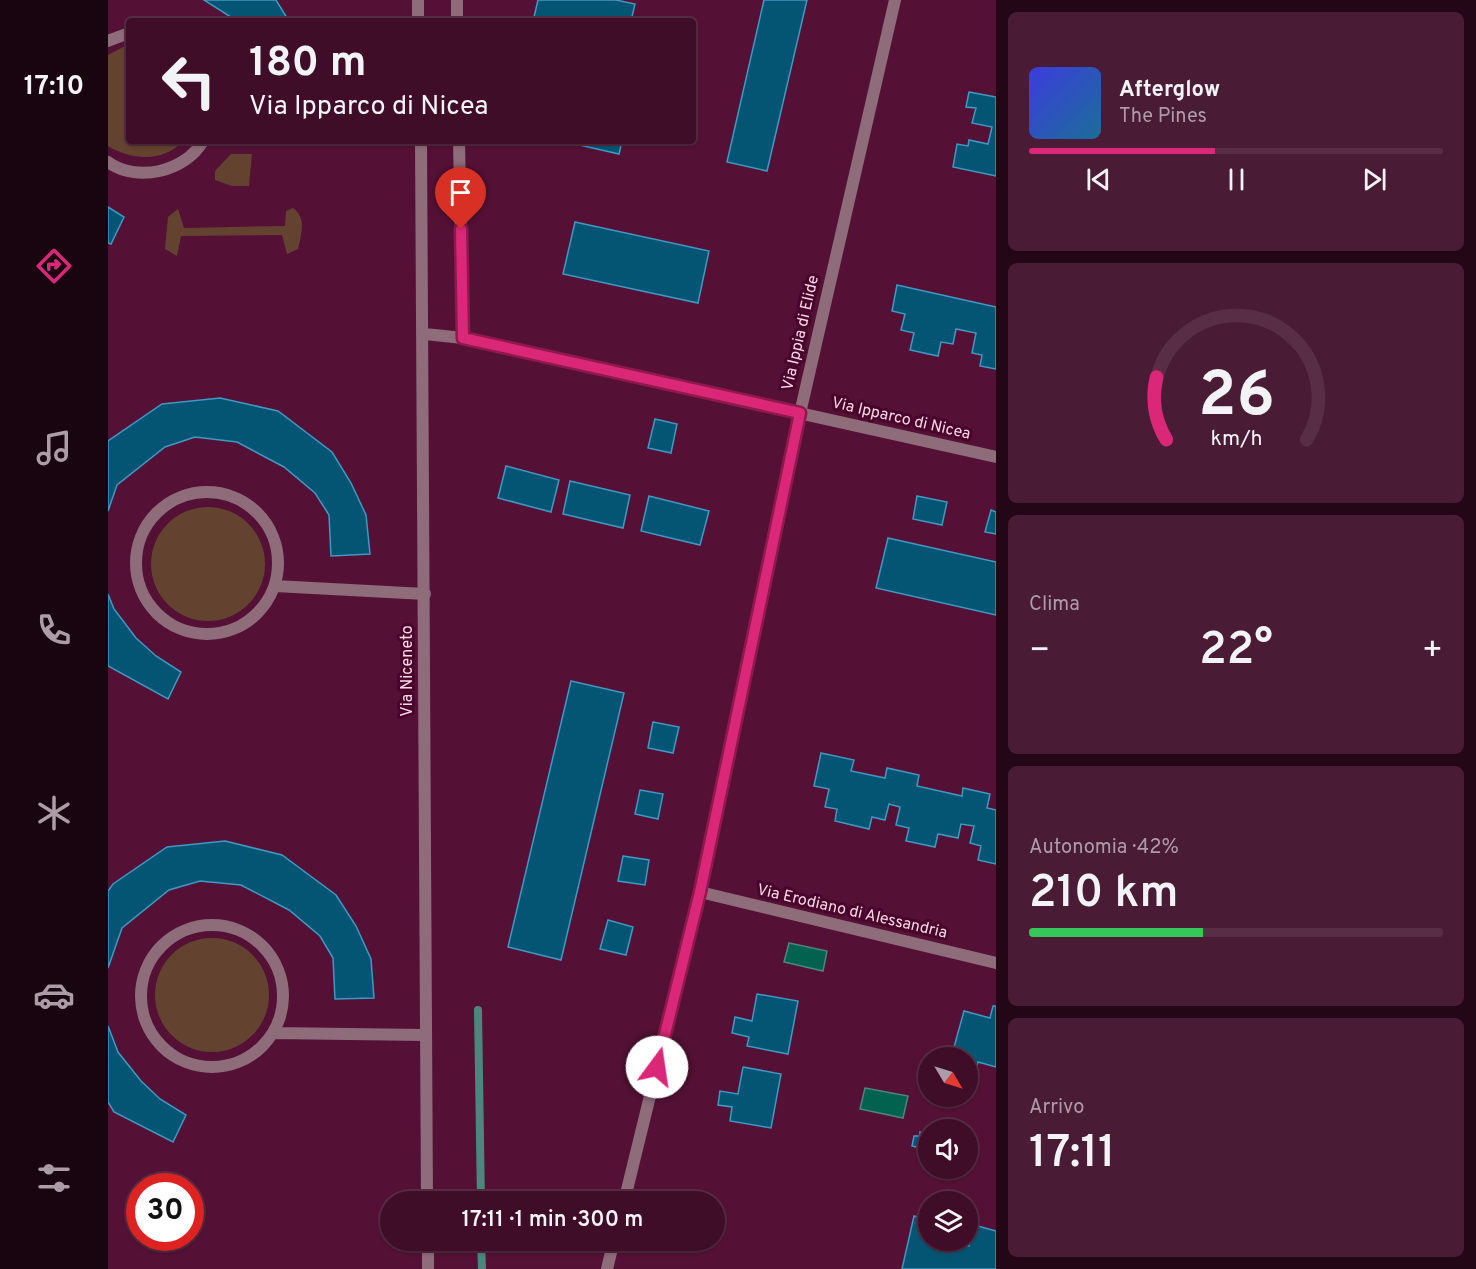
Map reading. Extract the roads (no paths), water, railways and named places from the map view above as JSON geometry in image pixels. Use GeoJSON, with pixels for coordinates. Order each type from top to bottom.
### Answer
{"type":"FeatureCollection","features":[{"type":"Feature","properties":{"kind":"street"},"geometry":{"type":"LineString","coordinates":[[418,0],[418,18]]}},
{"type":"Feature","properties":{"kind":"street"},"geometry":{"type":"LineString","coordinates":[[457,0],[457,18]]}},
{"type":"Feature","properties":{"kind":"street","name":"Via Ippia di Elide"},"geometry":{"type":"LineString","coordinates":[[627,1191],[700,892],[800,413],[895,0]]}},
{"type":"Feature","properties":{"kind":"street"},"geometry":{"type":"LineString","coordinates":[[108,41],[126,34]]}},
{"type":"Feature","properties":{"kind":"street"},"geometry":{"type":"LineString","coordinates":[[108,162],[136,173],[160,171],[182,162],[200,144]]}},
{"type":"Feature","properties":{"kind":"street","name":"Via Niceneto"},"geometry":{"type":"LineString","coordinates":[[422,144],[425,594],[424,1035],[427,1191]]}},
{"type":"Feature","properties":{"kind":"street"},"geometry":{"type":"LineString","coordinates":[[459,144],[463,338]]}},
{"type":"Feature","properties":{"kind":"street","name":"Via Ipparco di Nicea"},"geometry":{"type":"LineString","coordinates":[[424,334],[463,338],[996,458]]}},
{"type":"Feature","properties":{"kind":"street"},"geometry":{"type":"LineString","coordinates":[[204,491],[227,494],[248,504],[265,520],[276,540],[279,563],[275,586],[264,607],[246,623],[224,633],[200,634],[177,628],[157,614],[143,595],[136,572],[138,548],[146,526],[162,508],[181,496],[204,491]]}},
{"type":"Feature","properties":{"kind":"street"},"geometry":{"type":"LineString","coordinates":[[275,586],[425,594]]}},
{"type":"Feature","properties":{"kind":"street","name":"Via Erodiano di Alessandria"},"geometry":{"type":"LineString","coordinates":[[700,892],[996,963]]}},
{"type":"Feature","properties":{"kind":"street"},"geometry":{"type":"LineString","coordinates":[[273,1033],[281,1012],[283,990],[278,968],[266,949],[249,934],[228,926],[206,924],[184,930],[165,942],[151,959],[142,982],[141,1007],[149,1030],[165,1050],[179,1058],[210,1068],[234,1064],[256,1052],[273,1033],[424,1035]]}},
{"type":"Feature","properties":{"kind":"street"},"geometry":{"type":"LineString","coordinates":[[428,1251],[428,1269]]}},
{"type":"Feature","properties":{"kind":"street"},"geometry":{"type":"LineString","coordinates":[[607,1269],[611,1251]]}},
{"type":"Feature","properties":{"kind":"waterway"},"geometry":{"type":"LineString","coordinates":[[478,1010],[481,1191]]}},
{"type":"Feature","properties":{"kind":"waterway"},"geometry":{"type":"LineString","coordinates":[[481,1251],[482,1269]]}}]}
